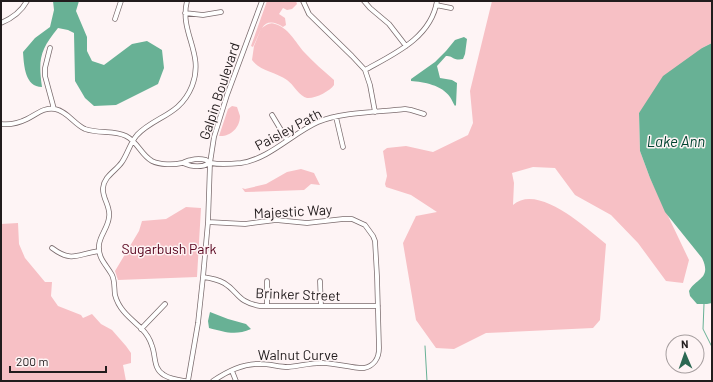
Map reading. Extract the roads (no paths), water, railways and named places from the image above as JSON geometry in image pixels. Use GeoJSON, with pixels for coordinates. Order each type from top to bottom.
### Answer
{"type":"FeatureCollection","features":[{"type":"Feature","properties":{"kind":"street"},"geometry":{"type":"LineString","coordinates":[[1,23],[14,17],[27,1]]}},
{"type":"Feature","properties":{"kind":"street"},"geometry":{"type":"LineString","coordinates":[[115,19],[121,1]]}},
{"type":"Feature","properties":{"kind":"street"},"geometry":{"type":"LineString","coordinates":[[185,381],[171,380],[162,374],[157,368],[151,342],[141,329],[124,313],[116,296],[113,277],[103,262],[99,251],[101,236],[108,224],[110,216],[103,194],[105,180],[122,162],[133,140],[143,129],[175,109],[185,100],[192,87],[196,73],[196,59],[193,44],[187,30],[185,13],[187,1]]}},
{"type":"Feature","properties":{"kind":"street","name":"Galpin Boulevard"},"geometry":{"type":"LineString","coordinates":[[188,381],[198,323],[208,222],[210,163],[217,126],[262,1]]}},
{"type":"Feature","properties":{"kind":"street"},"geometry":{"type":"LineString","coordinates":[[303,1],[309,14],[365,70],[370,85],[374,112]]}},
{"type":"Feature","properties":{"kind":"street"},"geometry":{"type":"LineString","coordinates":[[364,1],[389,24],[406,46]]}},
{"type":"Feature","properties":{"kind":"street"},"geometry":{"type":"LineString","coordinates":[[365,70],[406,46],[425,30],[432,18],[436,3],[451,8]]}},
{"type":"Feature","properties":{"kind":"street"},"geometry":{"type":"LineString","coordinates":[[185,13],[203,15],[221,12]]}},
{"type":"Feature","properties":{"kind":"street"},"geometry":{"type":"LineString","coordinates":[[50,48],[45,68],[45,76],[54,109]]}},
{"type":"Feature","properties":{"kind":"street"},"geometry":{"type":"LineString","coordinates":[[1,124],[19,122],[43,110],[54,109],[66,114],[79,126],[86,129],[102,133],[120,133],[133,140]]}},
{"type":"Feature","properties":{"kind":"street","name":"Paisley Path"},"geometry":{"type":"LineString","coordinates":[[133,140],[144,154],[153,161],[165,164],[183,163],[191,166],[204,166],[210,163],[232,164],[258,158],[317,123],[336,117],[408,109],[424,114]]}},
{"type":"Feature","properties":{"kind":"street"},"geometry":{"type":"LineString","coordinates":[[272,115],[287,140]]}},
{"type":"Feature","properties":{"kind":"street"},"geometry":{"type":"LineString","coordinates":[[336,117],[343,147]]}},
{"type":"Feature","properties":{"kind":"street","name":"Majestic Way"},"geometry":{"type":"LineString","coordinates":[[208,222],[244,224],[276,220],[307,223],[343,219],[352,220],[365,225],[375,241],[378,306]]}},
{"type":"Feature","properties":{"kind":"street"},"geometry":{"type":"LineString","coordinates":[[52,248],[62,255],[72,257],[99,251]]}},
{"type":"Feature","properties":{"kind":"street","name":"Brinker Street"},"geometry":{"type":"LineString","coordinates":[[203,277],[213,278],[225,284],[240,299],[247,303],[260,306],[378,306]]}},
{"type":"Feature","properties":{"kind":"street"},"geometry":{"type":"LineString","coordinates":[[267,281],[267,306]]}},
{"type":"Feature","properties":{"kind":"street"},"geometry":{"type":"LineString","coordinates":[[320,281],[321,306]]}},
{"type":"Feature","properties":{"kind":"street"},"geometry":{"type":"LineString","coordinates":[[141,329],[165,304]]}},
{"type":"Feature","properties":{"kind":"street","name":"Walnut Curve"},"geometry":{"type":"LineString","coordinates":[[213,381],[219,376],[248,365],[260,364],[290,367],[323,362],[357,368],[368,366],[375,361],[379,353],[378,306]]}},
{"type":"Feature","properties":{"kind":"street"},"geometry":{"type":"LineString","coordinates":[[232,371],[236,381]]}},
{"type":"Feature","properties":{"kind":"water"},"geometry":{"type":"Polygon","coordinates":[[[53,1],[79,1],[76,11],[87,37],[87,51],[92,61],[104,65],[132,44],[147,41],[162,50],[164,68],[158,84],[116,105],[94,106],[85,98],[75,81],[74,33],[58,28],[47,43],[42,55],[40,69],[42,87],[32,84],[26,75],[23,52],[35,38],[50,27],[54,10],[53,1]]]}},
{"type":"Feature","properties":{"kind":"water"},"geometry":{"type":"Polygon","coordinates":[[[464,37],[467,39],[463,59],[446,56],[437,66],[440,78],[452,80],[457,83],[455,106],[447,93],[438,87],[427,83],[411,81],[411,79],[435,62],[455,40],[464,37]]]}},
{"type":"Feature","properties":{"kind":"water","name":"Lake Ann"},"geometry":{"type":"Polygon","coordinates":[[[712,43],[712,303],[697,304],[690,296],[689,291],[702,278],[705,265],[702,258],[665,212],[650,178],[640,151],[639,113],[663,76],[702,48],[712,43]]]}},
{"type":"Feature","properties":{"kind":"water"},"geometry":{"type":"Polygon","coordinates":[[[210,312],[246,324],[251,329],[235,333],[209,328],[208,321],[210,312]]]}},
{"type":"Feature","properties":{"kind":"waterway"},"geometry":{"type":"LineString","coordinates":[[704,304],[703,329],[712,347]]}},
{"type":"Feature","properties":{"kind":"waterway"},"geometry":{"type":"LineString","coordinates":[[425,346],[427,381]]}},
{"type":"Feature","properties":{"kind":"park label","name":"Sugarbush Park"},"geometry":{"type":"Point","coordinates":[169,248]}}]}
